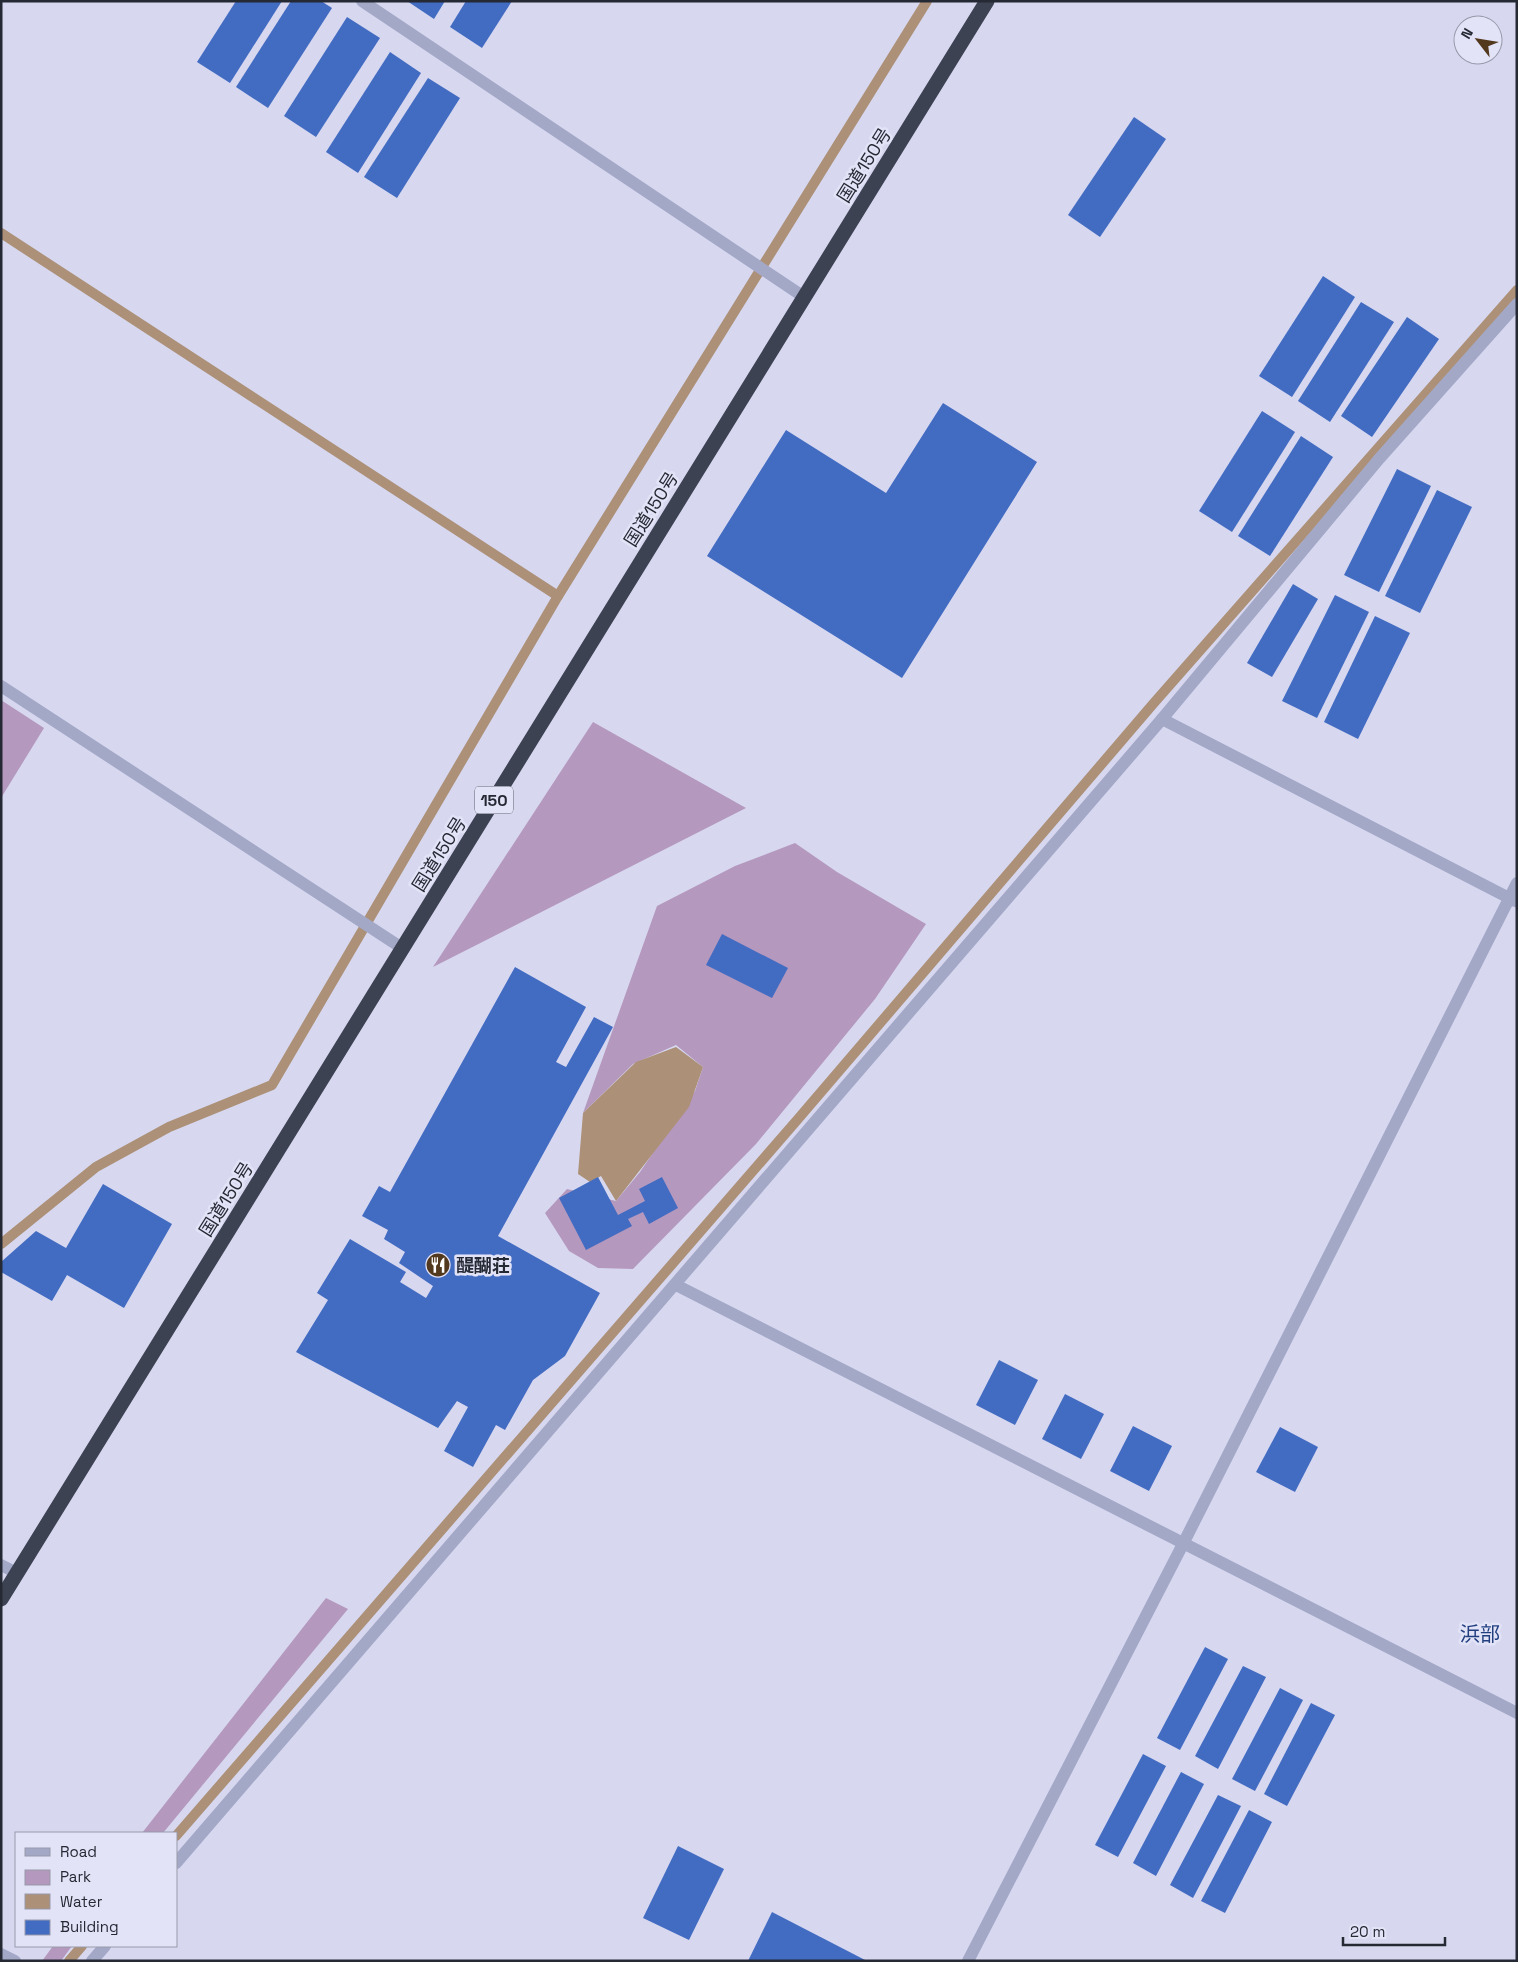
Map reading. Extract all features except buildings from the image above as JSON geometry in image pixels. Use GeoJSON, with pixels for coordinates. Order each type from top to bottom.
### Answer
{"type":"FeatureCollection","features":[{"type":"Feature","properties":{"kind":"highway","name":"国道150号"},"geometry":{"type":"LineString","coordinates":[[1,1599],[987,1]]}},
{"type":"Feature","properties":{"kind":"street"},"geometry":{"type":"LineString","coordinates":[[362,1],[804,297]]}},
{"type":"Feature","properties":{"kind":"street"},"geometry":{"type":"LineString","coordinates":[[178,1861],[1162,719],[1384,454],[1517,304]]}},
{"type":"Feature","properties":{"kind":"street"},"geometry":{"type":"LineString","coordinates":[[1,686],[402,948]]}},
{"type":"Feature","properties":{"kind":"street"},"geometry":{"type":"LineString","coordinates":[[1162,719],[1513,900]]}},
{"type":"Feature","properties":{"kind":"street"},"geometry":{"type":"LineString","coordinates":[[968,1961],[1513,900],[1517,883]]}},
{"type":"Feature","properties":{"kind":"street"},"geometry":{"type":"LineString","coordinates":[[676,1285],[1517,1713]]}},
{"type":"Feature","properties":{"kind":"street"},"geometry":{"type":"LineString","coordinates":[[1,1565],[17,1573]]}},
{"type":"Feature","properties":{"kind":"street"},"geometry":{"type":"LineString","coordinates":[[92,1961],[104,1947]]}},
{"type":"Feature","properties":{"kind":"street"},"geometry":{"type":"LineString","coordinates":[[1,1954],[15,1961]]}},
{"type":"Feature","properties":{"kind":"green space"},"geometry":{"type":"Polygon","coordinates":[[[1,700],[44,728],[1,798],[1,700]]]}},
{"type":"Feature","properties":{"kind":"green space"},"geometry":{"type":"Polygon","coordinates":[[[593,722],[746,808],[433,967],[593,722]]]}},
{"type":"Feature","properties":{"kind":"green space"},"geometry":{"type":"Polygon","coordinates":[[[795,843],[837,872],[926,924],[875,999],[756,1144],[633,1269],[598,1268],[569,1251],[545,1213],[567,1189],[616,1201],[640,1172],[695,1091],[703,1067],[676,1045],[633,1064],[583,1113],[657,906],[735,866],[795,843]]]}},
{"type":"Feature","properties":{"kind":"green space"},"geometry":{"type":"Polygon","coordinates":[[[326,1598],[348,1609],[164,1832],[143,1832],[326,1598]]]}},
{"type":"Feature","properties":{"kind":"green space"},"geometry":{"type":"Polygon","coordinates":[[[52,1947],[71,1947],[61,1961],[42,1961],[52,1947]]]}},
{"type":"Feature","properties":{"kind":"water"},"geometry":{"type":"Polygon","coordinates":[[[676,1047],[703,1067],[689,1107],[616,1201],[601,1176],[590,1182],[578,1174],[583,1113],[636,1062],[676,1047]]]}},
{"type":"Feature","properties":{"kind":"waterway"},"geometry":{"type":"LineString","coordinates":[[1,1244],[96,1167],[169,1127],[272,1085],[558,596],[927,1]]}},
{"type":"Feature","properties":{"kind":"waterway"},"geometry":{"type":"LineString","coordinates":[[1,233],[558,596]]}},
{"type":"Feature","properties":{"kind":"waterway"},"geometry":{"type":"LineString","coordinates":[[178,1834],[798,1119],[1153,704],[1517,290]]}},
{"type":"Feature","properties":{"kind":"waterway"},"geometry":{"type":"LineString","coordinates":[[69,1961],[81,1947]]}},
{"type":"Feature","properties":{"kind":"place","name":"醍醐荘"},"geometry":{"type":"Point","coordinates":[438,1265]}},
{"type":"Feature","properties":{"kind":"district","name":"浜部"},"geometry":{"type":"Point","coordinates":[1480,1634]}}]}
